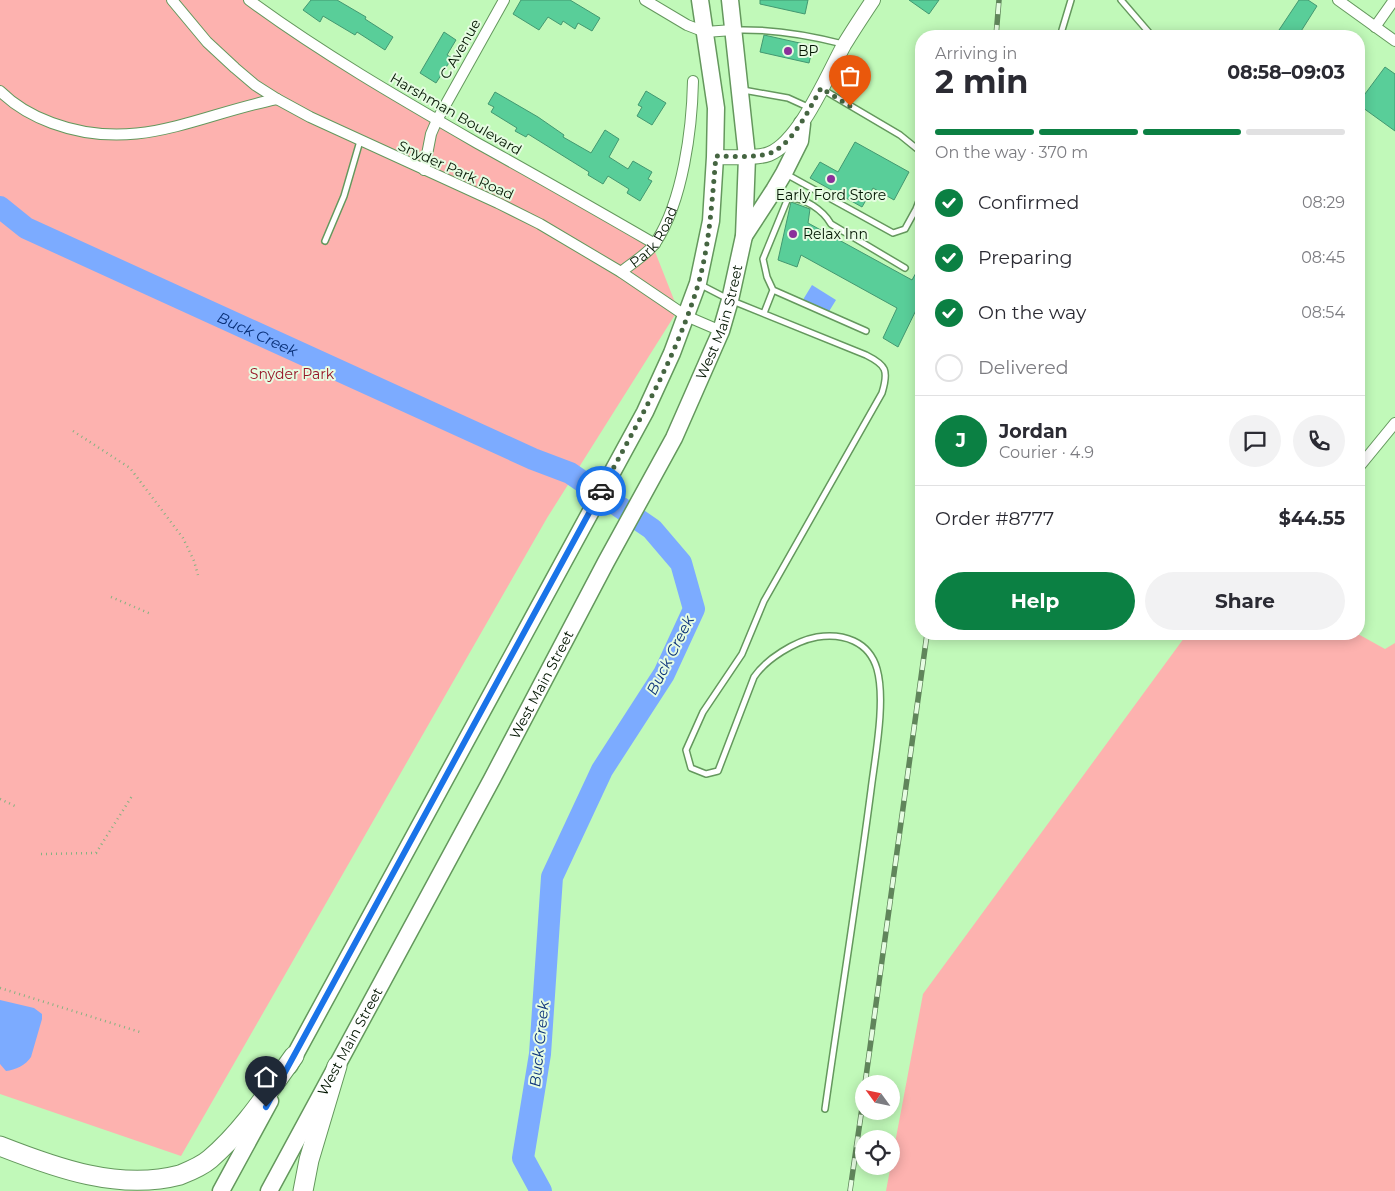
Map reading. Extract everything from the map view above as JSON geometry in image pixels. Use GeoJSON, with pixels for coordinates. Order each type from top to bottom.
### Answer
{"type":"FeatureCollection","features":[{"type":"Feature","properties":{"kind":"highway"},"geometry":{"type":"LineString","coordinates":[[0,1146],[64,1170],[99,1179],[121,1182],[150,1182],[171,1178],[209,1161],[238,1132],[294,1056]]}},
{"type":"Feature","properties":{"kind":"highway"},"geometry":{"type":"LineString","coordinates":[[303,1191],[309,1160],[337,1066]]}},
{"type":"Feature","properties":{"kind":"main road"},"geometry":{"type":"LineString","coordinates":[[221,1191],[624,449],[648,403],[686,316],[698,284],[710,221],[716,156],[716,108],[700,0]]}},
{"type":"Feature","properties":{"kind":"main road"},"geometry":{"type":"LineString","coordinates":[[730,0],[747,157]]}},
{"type":"Feature","properties":{"kind":"main road"},"geometry":{"type":"LineString","coordinates":[[744,236],[781,194],[784,172],[800,141],[802,124]]}},
{"type":"Feature","properties":{"kind":"main road","name":"West Main Street"},"geometry":{"type":"LineString","coordinates":[[269,1191],[674,438],[721,331],[730,300],[744,236],[747,157]]}},
{"type":"Feature","properties":{"kind":"street","name":"Snyder Park Road"},"geometry":{"type":"LineString","coordinates":[[172,0],[207,42],[234,68],[277,99],[310,118],[540,224],[621,272]]}},
{"type":"Feature","properties":{"kind":"street","name":"Harshman Boulevard"},"geometry":{"type":"LineString","coordinates":[[249,0],[335,60],[656,244]]}},
{"type":"Feature","properties":{"kind":"street","name":"C Avenue"},"geometry":{"type":"LineString","coordinates":[[424,170],[431,134],[437,120],[504,0]]}},
{"type":"Feature","properties":{"kind":"street"},"geometry":{"type":"LineString","coordinates":[[644,0],[687,25],[705,32],[733,30]]}},
{"type":"Feature","properties":{"kind":"street"},"geometry":{"type":"LineString","coordinates":[[716,156],[747,157],[769,154],[783,144],[802,124],[845,44],[873,0]]}},
{"type":"Feature","properties":{"kind":"street"},"geometry":{"type":"LineString","coordinates":[[1338,0],[1395,41]]}},
{"type":"Feature","properties":{"kind":"street"},"geometry":{"type":"LineString","coordinates":[[1375,27],[1394,0]]}},
{"type":"Feature","properties":{"kind":"street","name":"Park Road"},"geometry":{"type":"LineString","coordinates":[[693,80],[690,130],[685,161],[666,225],[656,244],[621,272],[686,316],[721,331]]}},
{"type":"Feature","properties":{"kind":"street"},"geometry":{"type":"LineString","coordinates":[[0,91],[22,108],[44,120],[64,127],[111,135],[165,130],[277,99]]}},
{"type":"Feature","properties":{"kind":"street"},"geometry":{"type":"LineString","coordinates":[[1365,460],[1395,423]]}},
{"type":"Feature","properties":{"kind":"lane"},"geometry":{"type":"LineString","coordinates":[[1062,30],[1072,0]]}},
{"type":"Feature","properties":{"kind":"lane"},"geometry":{"type":"LineString","coordinates":[[1121,0],[1147,30]]}},
{"type":"Feature","properties":{"kind":"lane"},"geometry":{"type":"LineString","coordinates":[[733,30],[764,29],[814,36],[845,44]]}},
{"type":"Feature","properties":{"kind":"lane"},"geometry":{"type":"LineString","coordinates":[[821,88],[900,135],[915,147]]}},
{"type":"Feature","properties":{"kind":"lane"},"geometry":{"type":"LineString","coordinates":[[740,90],[788,98],[810,108]]}},
{"type":"Feature","properties":{"kind":"lane"},"geometry":{"type":"LineString","coordinates":[[325,241],[344,196],[360,141]]}},
{"type":"Feature","properties":{"kind":"lane"},"geometry":{"type":"LineString","coordinates":[[784,172],[893,233],[905,229],[915,212]]}},
{"type":"Feature","properties":{"kind":"lane"},"geometry":{"type":"LineString","coordinates":[[866,331],[773,290],[767,277],[763,259],[781,194],[798,197],[826,216],[832,224],[904,268]]}},
{"type":"Feature","properties":{"kind":"lane"},"geometry":{"type":"LineString","coordinates":[[698,284],[730,300],[866,355],[880,362],[886,374],[882,393],[764,600],[742,654],[703,712],[686,750],[691,768],[706,774],[718,771],[754,677],[760,668],[772,658],[799,644],[812,638],[842,636],[853,640],[872,657],[877,669],[880,715],[866,828],[825,1109]]}},
{"type":"Feature","properties":{"kind":"lane"},"geometry":{"type":"LineString","coordinates":[[764,313],[773,290]]}},
{"type":"Feature","properties":{"kind":"path"},"geometry":{"type":"LineString","coordinates":[[73,431],[130,468],[183,538],[194,560],[198,575]]}},
{"type":"Feature","properties":{"kind":"path"},"geometry":{"type":"LineString","coordinates":[[111,597],[151,614]]}},
{"type":"Feature","properties":{"kind":"path"},"geometry":{"type":"LineString","coordinates":[[41,854],[96,853],[132,796]]}},
{"type":"Feature","properties":{"kind":"path"},"geometry":{"type":"LineString","coordinates":[[0,799],[15,806]]}},
{"type":"Feature","properties":{"kind":"path"},"geometry":{"type":"LineString","coordinates":[[0,988],[143,1033]]}},
{"type":"Feature","properties":{"kind":"green space","name":"Snyder Park"},"geometry":{"type":"Polygon","coordinates":[[[0,0],[258,0],[335,60],[652,244],[678,310],[547,518],[181,1156],[0,1094],[0,0]]]}},
{"type":"Feature","properties":{"kind":"green space"},"geometry":{"type":"Polygon","coordinates":[[[1365,638],[1385,649],[1395,643],[1395,1191],[886,1191],[889,1175],[900,1175],[900,1130],[897,1130],[923,994],[1183,640],[1365,640],[1365,638]]]}},
{"type":"Feature","properties":{"kind":"water"},"geometry":{"type":"Polygon","coordinates":[[[812,285],[836,300],[828,313],[801,303],[812,285]]]}},
{"type":"Feature","properties":{"kind":"water"},"geometry":{"type":"Polygon","coordinates":[[[0,1000],[34,1008],[42,1014],[31,1057],[20,1067],[6,1071],[0,1064],[0,1000]]]}},
{"type":"Feature","properties":{"kind":"building"},"geometry":{"type":"Polygon","coordinates":[[[311,0],[337,0],[366,17],[365,19],[393,37],[385,50],[357,32],[355,35],[323,16],[320,22],[303,10],[311,0]]]}},
{"type":"Feature","properties":{"kind":"building"},"geometry":{"type":"Polygon","coordinates":[[[521,0],[570,0],[600,18],[592,31],[578,23],[575,29],[563,21],[561,25],[548,17],[539,30],[513,14],[521,0]]]}},
{"type":"Feature","properties":{"kind":"building"},"geometry":{"type":"Polygon","coordinates":[[[760,0],[808,0],[805,14],[760,4],[760,0]]]}},
{"type":"Feature","properties":{"kind":"building"},"geometry":{"type":"Polygon","coordinates":[[[909,0],[939,0],[929,14],[909,0]]]}},
{"type":"Feature","properties":{"kind":"building"},"geometry":{"type":"Polygon","coordinates":[[[1299,0],[1308,0],[1317,6],[1302,30],[1279,30],[1299,0]]]}},
{"type":"Feature","properties":{"kind":"building"},"geometry":{"type":"Polygon","coordinates":[[[444,32],[456,40],[447,55],[452,58],[436,83],[420,73],[444,32]]]}},
{"type":"Feature","properties":{"kind":"building"},"geometry":{"type":"Polygon","coordinates":[[[764,35],[813,46],[809,63],[760,52],[764,35]]]}},
{"type":"Feature","properties":{"kind":"building"},"geometry":{"type":"Polygon","coordinates":[[[1385,67],[1395,74],[1395,131],[1365,109],[1365,94],[1385,67]]]}},
{"type":"Feature","properties":{"kind":"building"},"geometry":{"type":"Polygon","coordinates":[[[646,91],[666,103],[652,125],[637,116],[642,107],[638,105],[646,91]]]}},
{"type":"Feature","properties":{"kind":"building"},"geometry":{"type":"Polygon","coordinates":[[[495,92],[538,117],[564,135],[563,137],[591,153],[605,130],[619,139],[609,157],[628,169],[633,161],[652,172],[648,179],[652,181],[640,201],[627,193],[629,189],[608,176],[603,184],[588,175],[589,172],[528,134],[526,137],[515,131],[517,128],[491,112],[494,107],[488,104],[495,92]]]}},
{"type":"Feature","properties":{"kind":"building"},"geometry":{"type":"Polygon","coordinates":[[[855,142],[909,172],[894,200],[873,188],[862,207],[810,178],[820,162],[838,172],[855,142]]]}},
{"type":"Feature","properties":{"kind":"building"},"geometry":{"type":"Polygon","coordinates":[[[791,202],[810,209],[808,223],[912,280],[915,275],[915,312],[898,347],[883,338],[897,308],[801,255],[797,267],[778,260],[791,202]]]}},
{"type":"Feature","properties":{"kind":"waterway","name":"Buck Creek"},"geometry":{"type":"LineString","coordinates":[[0,207],[26,228],[533,459],[570,473],[652,529],[681,563],[694,609],[664,674],[602,770],[552,877],[540,1054],[523,1158],[541,1191]]}},
{"type":"Feature","properties":{"kind":"railway"},"geometry":{"type":"LineString","coordinates":[[996,30],[999,0]]}},
{"type":"Feature","properties":{"kind":"railway"},"geometry":{"type":"LineString","coordinates":[[866,1075],[926,640]]}},
{"type":"Feature","properties":{"kind":"railway"},"geometry":{"type":"LineString","coordinates":[[850,1191],[860,1120]]}},
{"type":"Feature","properties":{"kind":"way so far"},"geometry":{"type":"LineString","coordinates":[[601,491],[644,412],[672,353],[698,284],[710,221],[716,156],[747,157],[769,154],[783,144],[802,124],[821,88],[850,106]]}},
{"type":"Feature","properties":{"kind":"place","name":"BP"},"geometry":{"type":"Point","coordinates":[788,51]}},
{"type":"Feature","properties":{"kind":"place","name":"Early Ford Store"},"geometry":{"type":"Point","coordinates":[831,179]}},
{"type":"Feature","properties":{"kind":"place","name":"Relax Inn"},"geometry":{"type":"Point","coordinates":[793,234]}},
{"type":"Feature","properties":{"kind":"route"},"geometry":{"type":"LineString","coordinates":[[266,1107],[601,491]]}}]}
